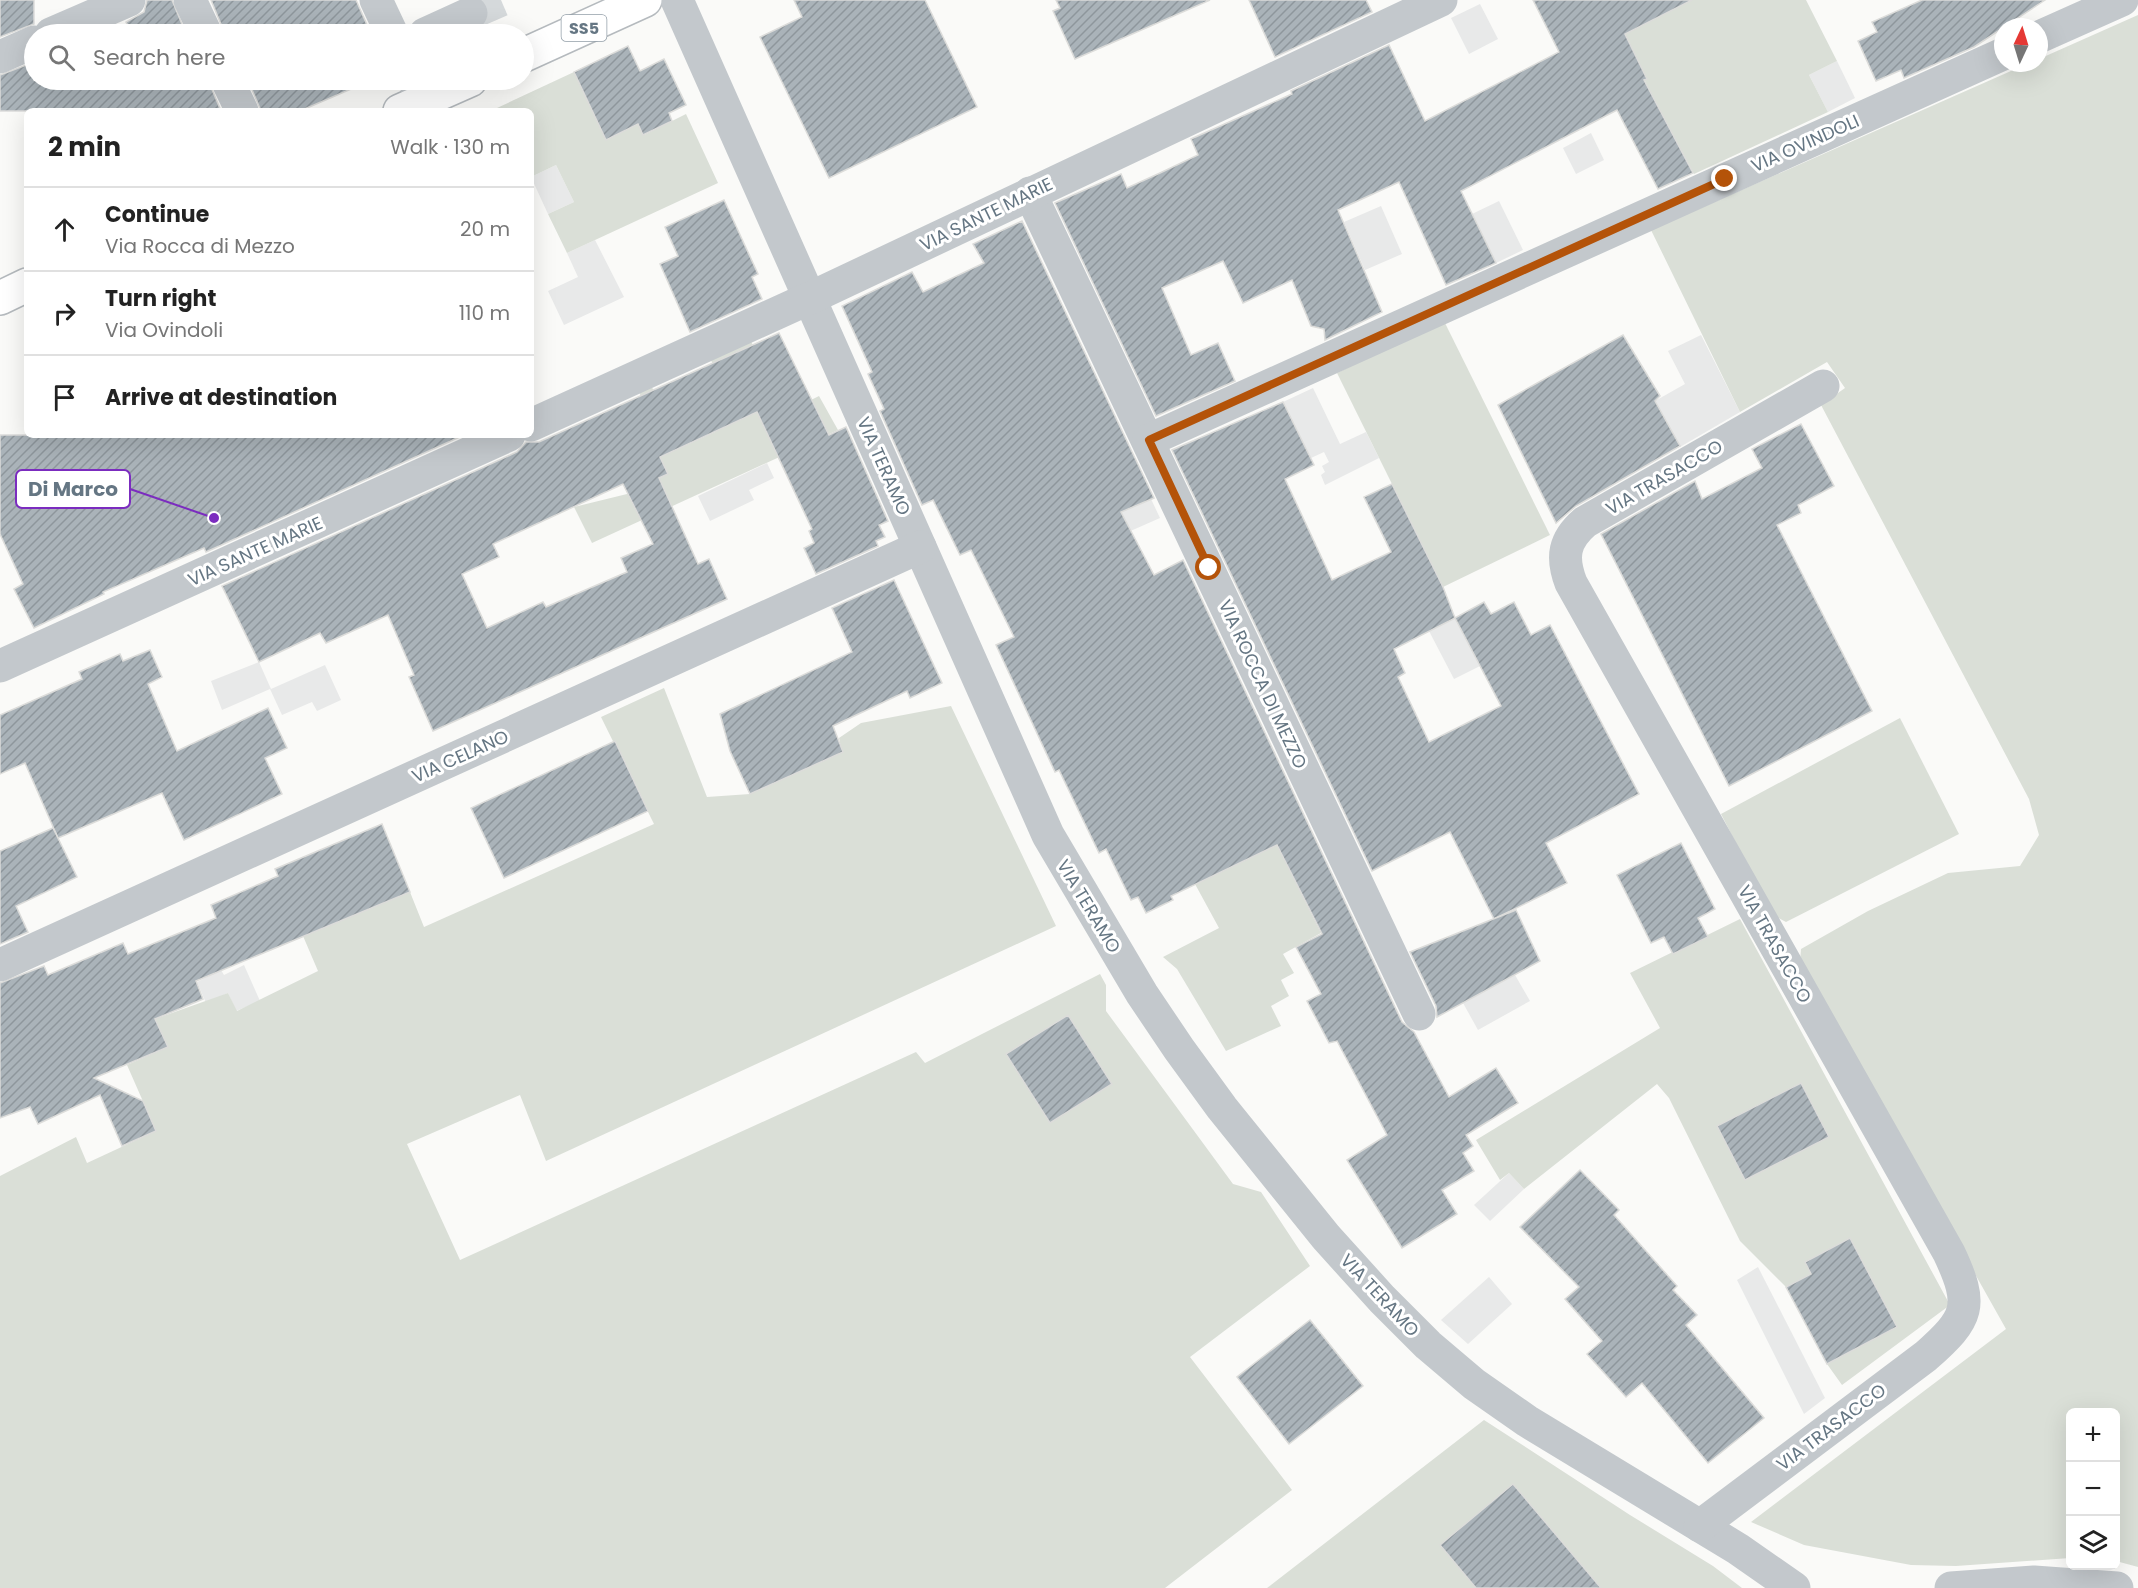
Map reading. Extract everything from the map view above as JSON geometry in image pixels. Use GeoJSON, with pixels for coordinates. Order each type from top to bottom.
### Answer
{"type":"FeatureCollection","features":[{"type":"Feature","properties":{"kind":"main road","name":"SS5"},"geometry":{"type":"LineString","coordinates":[[534,50],[626,4]]}},
{"type":"Feature","properties":{"kind":"main road"},"geometry":{"type":"LineString","coordinates":[[412,97],[436,90]]}},
{"type":"Feature","properties":{"kind":"main road"},"geometry":{"type":"LineString","coordinates":[[0,298],[24,286]]}},
{"type":"Feature","properties":{"kind":"street"},"geometry":{"type":"LineString","coordinates":[[74,24],[129,0]]}},
{"type":"Feature","properties":{"kind":"street"},"geometry":{"type":"LineString","coordinates":[[190,0],[201,24]]}},
{"type":"Feature","properties":{"kind":"street"},"geometry":{"type":"LineString","coordinates":[[376,0],[387,24]]}},
{"type":"Feature","properties":{"kind":"street","name":"VIA TERAMO"},"geometry":{"type":"LineString","coordinates":[[677,0],[1048,835],[1142,994],[1222,1108],[1333,1245],[1435,1352],[1474,1384],[1527,1421],[1700,1526],[1794,1588]]}},
{"type":"Feature","properties":{"kind":"street","name":"VIA SANTE MARIE"},"geometry":{"type":"LineString","coordinates":[[534,424],[810,298],[1441,0]]}},
{"type":"Feature","properties":{"kind":"street"},"geometry":{"type":"LineString","coordinates":[[2048,33],[2122,0]]}},
{"type":"Feature","properties":{"kind":"street"},"geometry":{"type":"LineString","coordinates":[[447,24],[471,13]]}},
{"type":"Feature","properties":{"kind":"street"},"geometry":{"type":"LineString","coordinates":[[0,57],[24,46]]}},
{"type":"Feature","properties":{"kind":"street","name":"VIA OVINDOLI"},"geometry":{"type":"LineString","coordinates":[[1149,440],[1994,58]]}},
{"type":"Feature","properties":{"kind":"street"},"geometry":{"type":"LineString","coordinates":[[232,90],[241,108]]}},
{"type":"Feature","properties":{"kind":"street","name":"VIA ROCCA DI MEZZO"},"geometry":{"type":"LineString","coordinates":[[1030,193],[1419,1014]]}},
{"type":"Feature","properties":{"kind":"street","name":"VIA TRASACCO"},"geometry":{"type":"LineString","coordinates":[[1700,1526],[1926,1356],[1951,1333],[1964,1309],[1963,1282],[1949,1253],[1571,583],[1564,558],[1568,540],[1585,522],[1822,386]]}},
{"type":"Feature","properties":{"kind":"street","name":"VIA SANTE MARIE"},"geometry":{"type":"LineString","coordinates":[[0,666],[502,438]]}},
{"type":"Feature","properties":{"kind":"street","name":"VIA CELANO"},"geometry":{"type":"LineString","coordinates":[[0,965],[920,547]]}},
{"type":"Feature","properties":{"kind":"street"},"geometry":{"type":"LineString","coordinates":[[1951,1588],[2034,1582],[2117,1588]]}},
{"type":"Feature","properties":{"kind":"shaded area"},"geometry":{"type":"Polygon","coordinates":[[[1641,0],[1806,0],[1837,61],[1809,75],[1828,112],[1694,174],[1649,90],[1625,34],[1641,0]]]}},
{"type":"Feature","properties":{"kind":"shaded area"},"geometry":{"type":"Polygon","coordinates":[[[1480,4],[1498,39],[1469,54],[1451,18],[1480,4]]]}},
{"type":"Feature","properties":{"kind":"shaded area"},"geometry":{"type":"Polygon","coordinates":[[[2138,15],[2138,1567],[2120,1562],[2120,1408],[2066,1408],[2066,1558],[1956,1566],[1911,1565],[1804,1545],[1751,1522],[2006,1329],[1800,963],[1801,949],[1868,911],[1948,873],[2020,866],[2039,835],[2029,799],[1821,405],[1845,388],[1827,362],[1740,412],[1651,230],[2009,72],[2048,72],[2048,55],[2138,15]]]}},
{"type":"Feature","properties":{"kind":"shaded area"},"geometry":{"type":"Polygon","coordinates":[[[1837,61],[1855,98],[1828,112],[1809,75],[1837,61]]]}},
{"type":"Feature","properties":{"kind":"shaded area"},"geometry":{"type":"Polygon","coordinates":[[[574,72],[606,139],[638,124],[644,135],[686,114],[718,183],[567,253],[548,214],[574,202],[556,165],[534,176],[534,108],[497,108],[574,72]]]}},
{"type":"Feature","properties":{"kind":"shaded area"},"geometry":{"type":"Polygon","coordinates":[[[1591,133],[1604,160],[1576,174],[1563,148],[1591,133]]]}},
{"type":"Feature","properties":{"kind":"shaded area"},"geometry":{"type":"Polygon","coordinates":[[[556,165],[574,202],[548,214],[534,184],[534,176],[556,165]]]}},
{"type":"Feature","properties":{"kind":"shaded area"},"geometry":{"type":"Polygon","coordinates":[[[1499,201],[1523,250],[1496,263],[1472,214],[1499,201]]]}},
{"type":"Feature","properties":{"kind":"shaded area"},"geometry":{"type":"Polygon","coordinates":[[[1381,206],[1402,254],[1365,270],[1344,222],[1381,206]]]}},
{"type":"Feature","properties":{"kind":"shaded area"},"geometry":{"type":"Polygon","coordinates":[[[595,240],[624,297],[564,325],[548,291],[578,277],[567,253],[595,240]]]}},
{"type":"Feature","properties":{"kind":"shaded area"},"geometry":{"type":"Polygon","coordinates":[[[1444,321],[1550,535],[1443,587],[1337,373],[1444,321]]]}},
{"type":"Feature","properties":{"kind":"shaded area"},"geometry":{"type":"Polygon","coordinates":[[[1701,335],[1740,412],[1680,447],[1655,401],[1685,384],[1668,351],[1701,335]]]}},
{"type":"Feature","properties":{"kind":"shaded area"},"geometry":{"type":"Polygon","coordinates":[[[750,339],[764,370],[763,424],[819,396],[838,430],[592,543],[574,507],[627,494],[668,474],[652,440],[659,436],[639,392],[651,385],[680,448],[715,432],[726,393],[710,358],[750,339]]]}},
{"type":"Feature","properties":{"kind":"shaded area"},"geometry":{"type":"Polygon","coordinates":[[[1313,388],[1340,444],[1366,432],[1379,458],[1325,485],[1321,475],[1325,472],[1322,466],[1329,462],[1324,452],[1311,458],[1283,402],[1313,388]]]}},
{"type":"Feature","properties":{"kind":"shaded area"},"geometry":{"type":"Polygon","coordinates":[[[767,463],[774,478],[749,490],[754,500],[710,521],[698,496],[767,463]]]}},
{"type":"Feature","properties":{"kind":"shaded area"},"geometry":{"type":"Polygon","coordinates":[[[1151,499],[1160,518],[1101,544],[1092,525],[1151,499]]]}},
{"type":"Feature","properties":{"kind":"shaded area"},"geometry":{"type":"Polygon","coordinates":[[[1455,618],[1480,666],[1454,679],[1429,631],[1455,618]]]}},
{"type":"Feature","properties":{"kind":"shaded area"},"geometry":{"type":"Polygon","coordinates":[[[259,662],[271,689],[325,665],[341,700],[317,711],[312,702],[282,715],[270,689],[222,710],[211,681],[259,662]]]}},
{"type":"Feature","properties":{"kind":"shaded area"},"geometry":{"type":"Polygon","coordinates":[[[664,688],[707,797],[750,794],[842,752],[839,738],[861,723],[951,706],[1056,926],[546,1161],[520,1095],[407,1144],[460,1260],[916,1052],[925,1063],[1100,974],[1106,985],[1106,1011],[1233,1184],[1261,1192],[1310,1266],[1190,1357],[1292,1490],[1165,1588],[0,1588],[0,1176],[76,1137],[87,1163],[156,1131],[127,1065],[168,1047],[155,1019],[228,993],[237,1011],[318,971],[303,936],[410,892],[424,927],[654,824],[601,717],[664,688]]]}},
{"type":"Feature","properties":{"kind":"shaded area"},"geometry":{"type":"Polygon","coordinates":[[[1900,718],[1959,834],[1786,922],[1773,915],[1721,814],[1900,718]]]}},
{"type":"Feature","properties":{"kind":"shaded area"},"geometry":{"type":"Polygon","coordinates":[[[1277,845],[1321,933],[1283,954],[1294,973],[1281,980],[1289,996],[1271,1006],[1281,1026],[1226,1051],[1177,969],[1163,957],[1219,928],[1195,884],[1277,845]]]}},
{"type":"Feature","properties":{"kind":"shaded area"},"geometry":{"type":"Polygon","coordinates":[[[1740,919],[1950,1305],[1842,1385],[1827,1364],[1897,1327],[1850,1238],[1805,1262],[1811,1274],[1786,1287],[1740,1241],[1669,1098],[1657,1084],[1524,1189],[1509,1173],[1500,1180],[1476,1140],[1660,1028],[1630,973],[1740,919]]]}},
{"type":"Feature","properties":{"kind":"shaded area"},"geometry":{"type":"Polygon","coordinates":[[[244,965],[260,1001],[236,1011],[228,993],[206,1003],[197,982],[221,970],[224,975],[244,965]]]}},
{"type":"Feature","properties":{"kind":"shaded area"},"geometry":{"type":"Polygon","coordinates":[[[1515,975],[1530,1001],[1478,1030],[1463,1003],[1515,975]]]}},
{"type":"Feature","properties":{"kind":"shaded area"},"geometry":{"type":"Polygon","coordinates":[[[1509,1173],[1524,1189],[1490,1221],[1474,1205],[1509,1173]]]}},
{"type":"Feature","properties":{"kind":"shaded area"},"geometry":{"type":"Polygon","coordinates":[[[1758,1267],[1825,1398],[1804,1414],[1737,1280],[1758,1267]]]}},
{"type":"Feature","properties":{"kind":"shaded area"},"geometry":{"type":"Polygon","coordinates":[[[1489,1277],[1512,1304],[1468,1344],[1441,1320],[1489,1277]]]}},
{"type":"Feature","properties":{"kind":"shaded area"},"geometry":{"type":"Polygon","coordinates":[[[1484,1420],[1713,1566],[1742,1588],[1267,1588],[1484,1420]]]}},
{"type":"Feature","properties":{"kind":"building"},"geometry":{"type":"Polygon","coordinates":[[[0,0],[34,0],[34,24],[24,24],[24,28],[0,37],[0,0]]]}},
{"type":"Feature","properties":{"kind":"building"},"geometry":{"type":"Polygon","coordinates":[[[147,0],[172,0],[182,24],[127,24],[126,22],[144,12],[147,0]]]}},
{"type":"Feature","properties":{"kind":"building"},"geometry":{"type":"Polygon","coordinates":[[[211,0],[356,0],[367,24],[221,24],[211,0]]]}},
{"type":"Feature","properties":{"kind":"building"},"geometry":{"type":"Polygon","coordinates":[[[794,0],[925,0],[977,107],[829,178],[760,37],[802,17],[794,0]]]}},
{"type":"Feature","properties":{"kind":"building"},"geometry":{"type":"Polygon","coordinates":[[[1056,0],[1210,0],[1075,59],[1053,11],[1060,8],[1056,0]]]}},
{"type":"Feature","properties":{"kind":"building"},"geometry":{"type":"Polygon","coordinates":[[[1249,0],[1366,0],[1372,12],[1275,57],[1249,0]]]}},
{"type":"Feature","properties":{"kind":"building"},"geometry":{"type":"Polygon","coordinates":[[[1533,0],[1692,0],[1625,34],[1647,79],[1644,80],[1693,173],[1658,189],[1617,110],[1461,191],[1496,263],[1446,285],[1399,182],[1338,210],[1382,312],[1325,340],[1324,329],[1311,326],[1292,280],[1243,303],[1223,261],[1162,288],[1191,355],[1218,343],[1235,381],[1156,416],[1055,203],[1121,174],[1127,188],[1160,173],[1198,155],[1191,139],[1292,94],[1291,91],[1389,45],[1425,121],[1559,52],[1533,0]]]}},
{"type":"Feature","properties":{"kind":"building"},"geometry":{"type":"Polygon","coordinates":[[[1922,0],[2045,0],[2018,18],[1994,18],[1994,34],[1974,47],[1904,78],[1901,70],[1876,81],[1858,41],[1877,32],[1872,22],[1922,0]]]}},
{"type":"Feature","properties":{"kind":"building"},"geometry":{"type":"Polygon","coordinates":[[[628,46],[640,71],[664,59],[686,105],[669,113],[672,121],[643,135],[638,124],[606,140],[574,72],[628,46]]]}},
{"type":"Feature","properties":{"kind":"building"},"geometry":{"type":"Polygon","coordinates":[[[24,66],[24,90],[212,90],[220,108],[24,108],[24,111],[0,111],[0,75],[24,66]]]}},
{"type":"Feature","properties":{"kind":"building"},"geometry":{"type":"Polygon","coordinates":[[[252,90],[349,90],[307,108],[260,108],[252,90]]]}},
{"type":"Feature","properties":{"kind":"building"},"geometry":{"type":"Polygon","coordinates":[[[724,200],[758,274],[752,277],[762,299],[690,332],[660,264],[678,256],[665,227],[724,200]]]}},
{"type":"Feature","properties":{"kind":"building"},"geometry":{"type":"Polygon","coordinates":[[[1022,221],[1154,498],[1121,512],[1154,575],[1183,560],[1402,1022],[1414,1032],[1449,1097],[1496,1068],[1518,1103],[1466,1135],[1473,1146],[1463,1153],[1474,1171],[1442,1190],[1457,1214],[1402,1248],[1347,1160],[1387,1135],[1337,1041],[1329,1043],[1307,1001],[1321,994],[1296,947],[1322,934],[1277,845],[1171,896],[1173,900],[1146,913],[1138,897],[1131,900],[1106,849],[1099,853],[1059,770],[1055,772],[996,645],[1014,637],[971,550],[960,555],[933,500],[922,505],[880,411],[884,409],[868,374],[872,372],[842,306],[912,272],[923,292],[984,263],[973,244],[1022,221]]]}},
{"type":"Feature","properties":{"kind":"building"},"geometry":{"type":"Polygon","coordinates":[[[779,333],[829,435],[846,427],[888,521],[879,525],[885,537],[876,541],[878,546],[816,574],[804,548],[814,543],[809,531],[812,529],[757,412],[660,457],[668,474],[659,478],[698,564],[709,559],[727,599],[433,731],[409,677],[414,675],[388,615],[326,643],[320,633],[259,662],[222,586],[517,452],[526,442],[539,442],[779,333]],[[623,484],[493,544],[499,557],[462,574],[487,628],[543,602],[546,607],[627,572],[621,558],[653,544],[623,484]]]}},
{"type":"Feature","properties":{"kind":"building"},"geometry":{"type":"Polygon","coordinates":[[[1623,335],[1660,396],[1655,401],[1680,446],[1576,506],[1556,523],[1498,405],[1623,335]]]}},
{"type":"Feature","properties":{"kind":"building"},"geometry":{"type":"Polygon","coordinates":[[[1283,402],[1314,465],[1285,479],[1332,580],[1391,552],[1364,497],[1392,484],[1443,587],[1455,618],[1484,602],[1491,614],[1514,602],[1531,635],[1550,625],[1639,794],[1546,843],[1567,883],[1494,919],[1450,832],[1372,871],[1172,450],[1283,402]],[[1455,618],[1394,649],[1405,673],[1398,677],[1429,742],[1501,706],[1455,618]]]}},
{"type":"Feature","properties":{"kind":"building"},"geometry":{"type":"Polygon","coordinates":[[[1801,424],[1834,486],[1798,505],[1801,513],[1777,525],[1872,711],[1729,786],[1601,534],[1695,481],[1702,499],[1762,468],[1752,449],[1801,424]]]}},
{"type":"Feature","properties":{"kind":"building"},"geometry":{"type":"Polygon","coordinates":[[[0,435],[24,435],[24,438],[457,438],[206,552],[204,548],[103,592],[104,594],[34,628],[14,589],[23,584],[0,534],[0,435]]]}},
{"type":"Feature","properties":{"kind":"building"},"geometry":{"type":"Polygon","coordinates":[[[894,580],[942,683],[910,698],[907,691],[833,726],[843,752],[750,794],[730,751],[720,714],[852,652],[832,608],[894,580]]]}},
{"type":"Feature","properties":{"kind":"building"},"geometry":{"type":"Polygon","coordinates":[[[150,650],[162,677],[148,684],[177,751],[268,708],[287,748],[265,758],[282,794],[184,840],[162,793],[58,838],[25,763],[0,774],[0,715],[82,679],[79,672],[120,654],[123,661],[150,650]]]}},
{"type":"Feature","properties":{"kind":"building"},"geometry":{"type":"Polygon","coordinates":[[[615,741],[648,811],[504,878],[471,808],[615,741]]]}},
{"type":"Feature","properties":{"kind":"building"},"geometry":{"type":"Polygon","coordinates":[[[382,824],[410,892],[196,981],[203,999],[155,1019],[168,1047],[94,1078],[143,1101],[156,1131],[122,1146],[100,1095],[38,1124],[30,1107],[0,1118],[0,983],[44,966],[48,975],[123,943],[128,954],[216,918],[211,905],[278,876],[275,869],[382,824]]]}},
{"type":"Feature","properties":{"kind":"building"},"geometry":{"type":"Polygon","coordinates":[[[53,828],[77,877],[16,906],[28,932],[0,944],[0,851],[53,828]]]}},
{"type":"Feature","properties":{"kind":"building"},"geometry":{"type":"Polygon","coordinates":[[[1681,843],[1715,909],[1698,918],[1708,937],[1673,954],[1664,937],[1651,943],[1617,875],[1681,843]]]}},
{"type":"Feature","properties":{"kind":"building"},"geometry":{"type":"Polygon","coordinates":[[[1516,910],[1540,961],[1437,1017],[1436,1006],[1410,952],[1516,910]]]}},
{"type":"Feature","properties":{"kind":"building"},"geometry":{"type":"Polygon","coordinates":[[[1068,1015],[1112,1084],[1050,1123],[1006,1054],[1068,1015]]]}},
{"type":"Feature","properties":{"kind":"building"},"geometry":{"type":"Polygon","coordinates":[[[1801,1083],[1829,1137],[1745,1180],[1717,1126],[1801,1083]]]}},
{"type":"Feature","properties":{"kind":"building"},"geometry":{"type":"Polygon","coordinates":[[[1580,1170],[1619,1210],[1614,1215],[1677,1286],[1673,1290],[1697,1315],[1686,1325],[1764,1418],[1708,1463],[1642,1383],[1626,1397],[1587,1354],[1602,1341],[1565,1299],[1579,1287],[1520,1227],[1580,1170]]]}},
{"type":"Feature","properties":{"kind":"building"},"geometry":{"type":"Polygon","coordinates":[[[1850,1238],[1897,1327],[1827,1364],[1786,1287],[1811,1274],[1805,1262],[1850,1238]]]}},
{"type":"Feature","properties":{"kind":"building"},"geometry":{"type":"Polygon","coordinates":[[[1310,1320],[1363,1386],[1289,1444],[1237,1377],[1310,1320]]]}},
{"type":"Feature","properties":{"kind":"building"},"geometry":{"type":"Polygon","coordinates":[[[1513,1484],[1601,1588],[1476,1588],[1440,1545],[1513,1484]]]}},
{"type":"Feature","properties":{"kind":"tunnel"},"geometry":{"type":"LineString","coordinates":[[471,13],[501,0]]}},
{"type":"Feature","properties":{"kind":"place","name":"Di Marco"},"geometry":{"type":"Point","coordinates":[214,518]}},
{"type":"Feature","properties":{"kind":"route"},"geometry":{"type":"LineString","coordinates":[[1209,568],[1149,440],[1725,179]]}}]}
